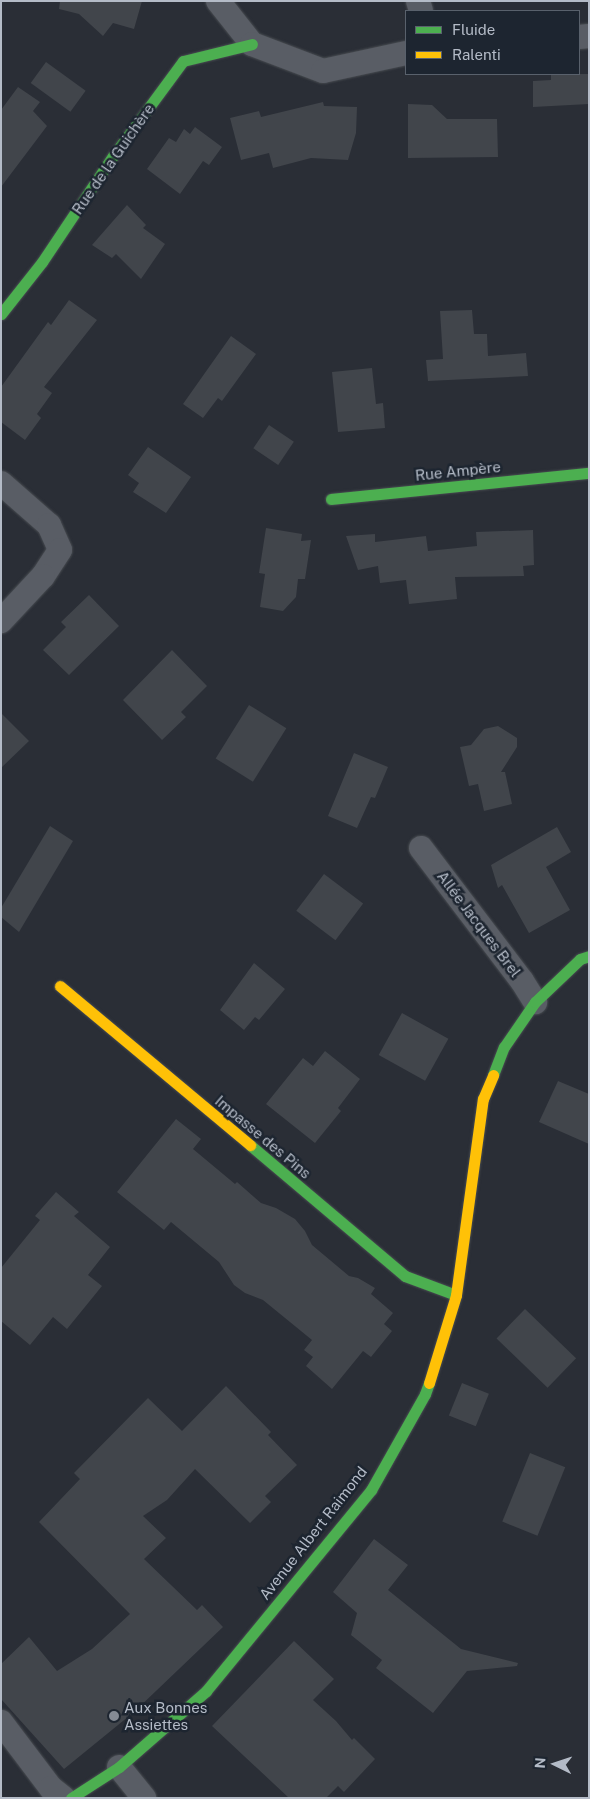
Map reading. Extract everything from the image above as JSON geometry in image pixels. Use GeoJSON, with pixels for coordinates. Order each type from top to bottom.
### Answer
{"type":"FeatureCollection","features":[{"type":"Feature","properties":{"kind":"street"},"geometry":{"type":"LineString","coordinates":[[218,1],[252,44],[323,71],[405,53]]}},
{"type":"Feature","properties":{"kind":"street","name":"Rue de la Guichère"},"geometry":{"type":"LineString","coordinates":[[1,314],[42,262],[113,156],[183,61],[252,44]]}},
{"type":"Feature","properties":{"kind":"street","name":"Rue Ampère"},"geometry":{"type":"LineString","coordinates":[[331,499],[589,473]]}},
{"type":"Feature","properties":{"kind":"street"},"geometry":{"type":"LineString","coordinates":[[1,483],[49,525],[60,550],[43,576],[1,621]]}},
{"type":"Feature","properties":{"kind":"street","name":"Allée Jacques Brel"},"geometry":{"type":"LineString","coordinates":[[421,848],[522,981],[535,1002]]}},
{"type":"Feature","properties":{"kind":"street","name":"Avenue Albert Raimond"},"geometry":{"type":"LineString","coordinates":[[71,1798],[119,1767],[206,1691],[371,1490],[425,1394],[456,1294],[483,1099],[504,1047],[535,1002],[580,959],[589,956]]}},
{"type":"Feature","properties":{"kind":"street","name":"Impasse des Pins"},"geometry":{"type":"LineString","coordinates":[[60,986],[405,1276],[456,1294]]}},
{"type":"Feature","properties":{"kind":"street"},"geometry":{"type":"LineString","coordinates":[[1,1722],[51,1788],[64,1798]]}},
{"type":"Feature","properties":{"kind":"street"},"geometry":{"type":"LineString","coordinates":[[119,1767],[144,1798]]}},
{"type":"Feature","properties":{"kind":"building"},"geometry":{"type":"Polygon","coordinates":[[[60,1],[142,1],[134,29],[113,23],[103,36],[79,14],[59,9],[60,1]]]}},
{"type":"Feature","properties":{"kind":"building"},"geometry":{"type":"Polygon","coordinates":[[[46,62],[86,91],[70,112],[31,83],[46,62]]]}},
{"type":"Feature","properties":{"kind":"building"},"geometry":{"type":"Polygon","coordinates":[[[589,74],[589,104],[533,107],[533,81],[551,80],[551,75],[589,74]]]}},
{"type":"Feature","properties":{"kind":"building"},"geometry":{"type":"Polygon","coordinates":[[[18,87],[40,102],[33,111],[47,126],[1,187],[1,110],[18,87]]]}},
{"type":"Feature","properties":{"kind":"building"},"geometry":{"type":"Polygon","coordinates":[[[323,102],[324,106],[357,107],[356,133],[348,160],[311,158],[273,168],[269,153],[241,160],[230,118],[259,111],[261,117],[323,102]]]}},
{"type":"Feature","properties":{"kind":"building"},"geometry":{"type":"Polygon","coordinates":[[[408,104],[432,105],[447,119],[497,119],[498,157],[408,158],[408,104]]]}},
{"type":"Feature","properties":{"kind":"building"},"geometry":{"type":"Polygon","coordinates":[[[195,127],[222,147],[209,165],[203,161],[180,194],[147,169],[169,138],[176,142],[184,129],[190,134],[195,127]]]}},
{"type":"Feature","properties":{"kind":"building"},"geometry":{"type":"Polygon","coordinates":[[[127,205],[146,225],[143,228],[165,244],[141,279],[116,254],[112,258],[92,245],[127,205]]]}},
{"type":"Feature","properties":{"kind":"building"},"geometry":{"type":"Polygon","coordinates":[[[69,300],[97,320],[44,387],[52,393],[37,414],[41,418],[25,440],[1,422],[1,387],[48,322],[51,325],[69,300]]]}},
{"type":"Feature","properties":{"kind":"building"},"geometry":{"type":"Polygon","coordinates":[[[472,310],[474,334],[487,334],[488,356],[526,353],[528,376],[428,381],[426,360],[443,359],[440,311],[472,310]]]}},
{"type":"Feature","properties":{"kind":"building"},"geometry":{"type":"Polygon","coordinates":[[[231,336],[256,354],[222,401],[218,398],[203,418],[183,404],[231,336]]]}},
{"type":"Feature","properties":{"kind":"building"},"geometry":{"type":"Polygon","coordinates":[[[372,368],[376,404],[383,403],[385,428],[338,432],[332,372],[372,368]]]}},
{"type":"Feature","properties":{"kind":"building"},"geometry":{"type":"Polygon","coordinates":[[[269,425],[294,442],[278,465],[253,448],[269,425]]]}},
{"type":"Feature","properties":{"kind":"building"},"geometry":{"type":"Polygon","coordinates":[[[148,447],[191,477],[166,513],[133,492],[139,483],[128,475],[148,447]]]}},
{"type":"Feature","properties":{"kind":"building"},"geometry":{"type":"Polygon","coordinates":[[[266,528],[302,534],[301,541],[311,540],[305,579],[298,579],[296,597],[283,611],[260,607],[265,574],[259,573],[266,528]]]}},
{"type":"Feature","properties":{"kind":"building"},"geometry":{"type":"Polygon","coordinates":[[[533,530],[534,565],[523,566],[524,576],[455,577],[457,599],[409,604],[406,580],[380,583],[378,566],[358,570],[346,536],[375,534],[375,542],[426,536],[428,551],[477,546],[476,532],[533,530]]]}},
{"type":"Feature","properties":{"kind":"building"},"geometry":{"type":"Polygon","coordinates":[[[89,595],[119,626],[69,675],[43,650],[66,627],[61,622],[89,595]]]}},
{"type":"Feature","properties":{"kind":"building"},"geometry":{"type":"Polygon","coordinates":[[[172,650],[207,686],[181,712],[186,717],[162,740],[123,700],[172,650]]]}},
{"type":"Feature","properties":{"kind":"building"},"geometry":{"type":"Polygon","coordinates":[[[249,705],[286,728],[253,782],[216,758],[249,705]]]}},
{"type":"Feature","properties":{"kind":"building"},"geometry":{"type":"Polygon","coordinates":[[[1,713],[29,741],[1,768],[1,713]]]}},
{"type":"Feature","properties":{"kind":"building"},"geometry":{"type":"Polygon","coordinates":[[[498,726],[517,738],[517,747],[501,772],[505,772],[512,804],[484,811],[478,784],[469,786],[460,747],[471,745],[484,729],[498,726]]]}},
{"type":"Feature","properties":{"kind":"building"},"geometry":{"type":"Polygon","coordinates":[[[354,753],[388,767],[375,798],[371,797],[357,828],[328,816],[354,753]]]}},
{"type":"Feature","properties":{"kind":"building"},"geometry":{"type":"Polygon","coordinates":[[[50,826],[73,841],[19,932],[1,917],[1,908],[50,826]]]}},
{"type":"Feature","properties":{"kind":"building"},"geometry":{"type":"Polygon","coordinates":[[[557,827],[571,852],[546,867],[570,910],[529,933],[502,885],[498,888],[491,865],[557,827]]]}},
{"type":"Feature","properties":{"kind":"building"},"geometry":{"type":"Polygon","coordinates":[[[324,874],[363,903],[335,940],[296,911],[324,874]]]}},
{"type":"Feature","properties":{"kind":"building"},"geometry":{"type":"Polygon","coordinates":[[[254,963],[285,989],[259,1020],[255,1017],[244,1030],[220,1010],[254,963]]]}},
{"type":"Feature","properties":{"kind":"building"},"geometry":{"type":"Polygon","coordinates":[[[402,1013],[448,1039],[425,1081],[379,1055],[402,1013]]]}},
{"type":"Feature","properties":{"kind":"building"},"geometry":{"type":"Polygon","coordinates":[[[325,1051],[360,1079],[338,1108],[341,1111],[315,1143],[266,1104],[303,1058],[313,1066],[325,1051]]]}},
{"type":"Feature","properties":{"kind":"building"},"geometry":{"type":"Polygon","coordinates":[[[558,1081],[589,1094],[589,1144],[539,1122],[558,1081]]]}},
{"type":"Feature","properties":{"kind":"building"},"geometry":{"type":"Polygon","coordinates":[[[176,1119],[201,1139],[193,1149],[235,1184],[237,1182],[261,1203],[276,1208],[295,1219],[305,1231],[312,1245],[349,1276],[358,1278],[375,1288],[371,1294],[393,1313],[384,1324],[392,1331],[371,1357],[363,1351],[332,1389],[306,1366],[313,1357],[304,1350],[312,1340],[263,1300],[245,1293],[234,1285],[219,1262],[171,1222],[164,1230],[117,1192],[176,1119]]]}},
{"type":"Feature","properties":{"kind":"building"},"geometry":{"type":"Polygon","coordinates":[[[56,1192],[79,1212],[74,1216],[110,1247],[88,1275],[102,1286],[67,1329],[53,1317],[30,1345],[1,1321],[1,1268],[40,1220],[35,1216],[56,1192]]]}},
{"type":"Feature","properties":{"kind":"building"},"geometry":{"type":"Polygon","coordinates":[[[525,1309],[576,1358],[548,1388],[497,1338],[525,1309]]]}},
{"type":"Feature","properties":{"kind":"building"},"geometry":{"type":"Polygon","coordinates":[[[462,1383],[489,1394],[476,1426],[449,1415],[462,1383]]]}},
{"type":"Feature","properties":{"kind":"building"},"geometry":{"type":"Polygon","coordinates":[[[226,1386],[271,1432],[268,1435],[297,1465],[265,1496],[271,1502],[250,1523],[195,1469],[167,1500],[143,1516],[166,1538],[144,1559],[197,1610],[202,1605],[223,1627],[134,1712],[64,1769],[1,1699],[1,1664],[29,1637],[57,1671],[92,1649],[130,1614],[39,1522],[80,1479],[74,1473],[148,1398],[182,1431],[226,1386]]]}},
{"type":"Feature","properties":{"kind":"building"},"geometry":{"type":"Polygon","coordinates":[[[530,1453],[565,1467],[538,1536],[502,1522],[530,1453]]]}},
{"type":"Feature","properties":{"kind":"building"},"geometry":{"type":"Polygon","coordinates":[[[374,1539],[408,1565],[388,1590],[461,1649],[518,1663],[517,1666],[467,1671],[433,1713],[376,1668],[382,1660],[351,1635],[357,1613],[333,1592],[374,1539]]]}},
{"type":"Feature","properties":{"kind":"building"},"geometry":{"type":"Polygon","coordinates":[[[294,1641],[334,1679],[313,1700],[336,1721],[352,1740],[354,1738],[375,1759],[344,1792],[338,1786],[326,1798],[289,1798],[212,1726],[294,1641]]]}},
{"type":"Feature","properties":{"kind":"traffic: fast"},"geometry":{"type":"LineString","coordinates":[[1,314],[42,262],[113,156],[183,61],[252,44]]}},
{"type":"Feature","properties":{"kind":"traffic: fast"},"geometry":{"type":"LineString","coordinates":[[331,499],[589,473]]}},
{"type":"Feature","properties":{"kind":"traffic: fast"},"geometry":{"type":"LineString","coordinates":[[493,1075],[504,1047],[535,1002],[580,959],[589,956]]}},
{"type":"Feature","properties":{"kind":"traffic: fast"},"geometry":{"type":"LineString","coordinates":[[250,1145],[405,1276],[456,1295]]}},
{"type":"Feature","properties":{"kind":"traffic: fast"},"geometry":{"type":"LineString","coordinates":[[71,1798],[119,1767],[206,1691],[371,1490],[425,1394],[429,1383]]}},
{"type":"Feature","properties":{"kind":"traffic: slow"},"geometry":{"type":"LineString","coordinates":[[60,986],[250,1145]]}},
{"type":"Feature","properties":{"kind":"traffic: slow"},"geometry":{"type":"LineString","coordinates":[[429,1383],[456,1295],[483,1099],[493,1075]]}},
{"type":"Feature","properties":{"kind":"place","name":"Aux Bonnes Assiettes"},"geometry":{"type":"Point","coordinates":[114,1716]}}]}
